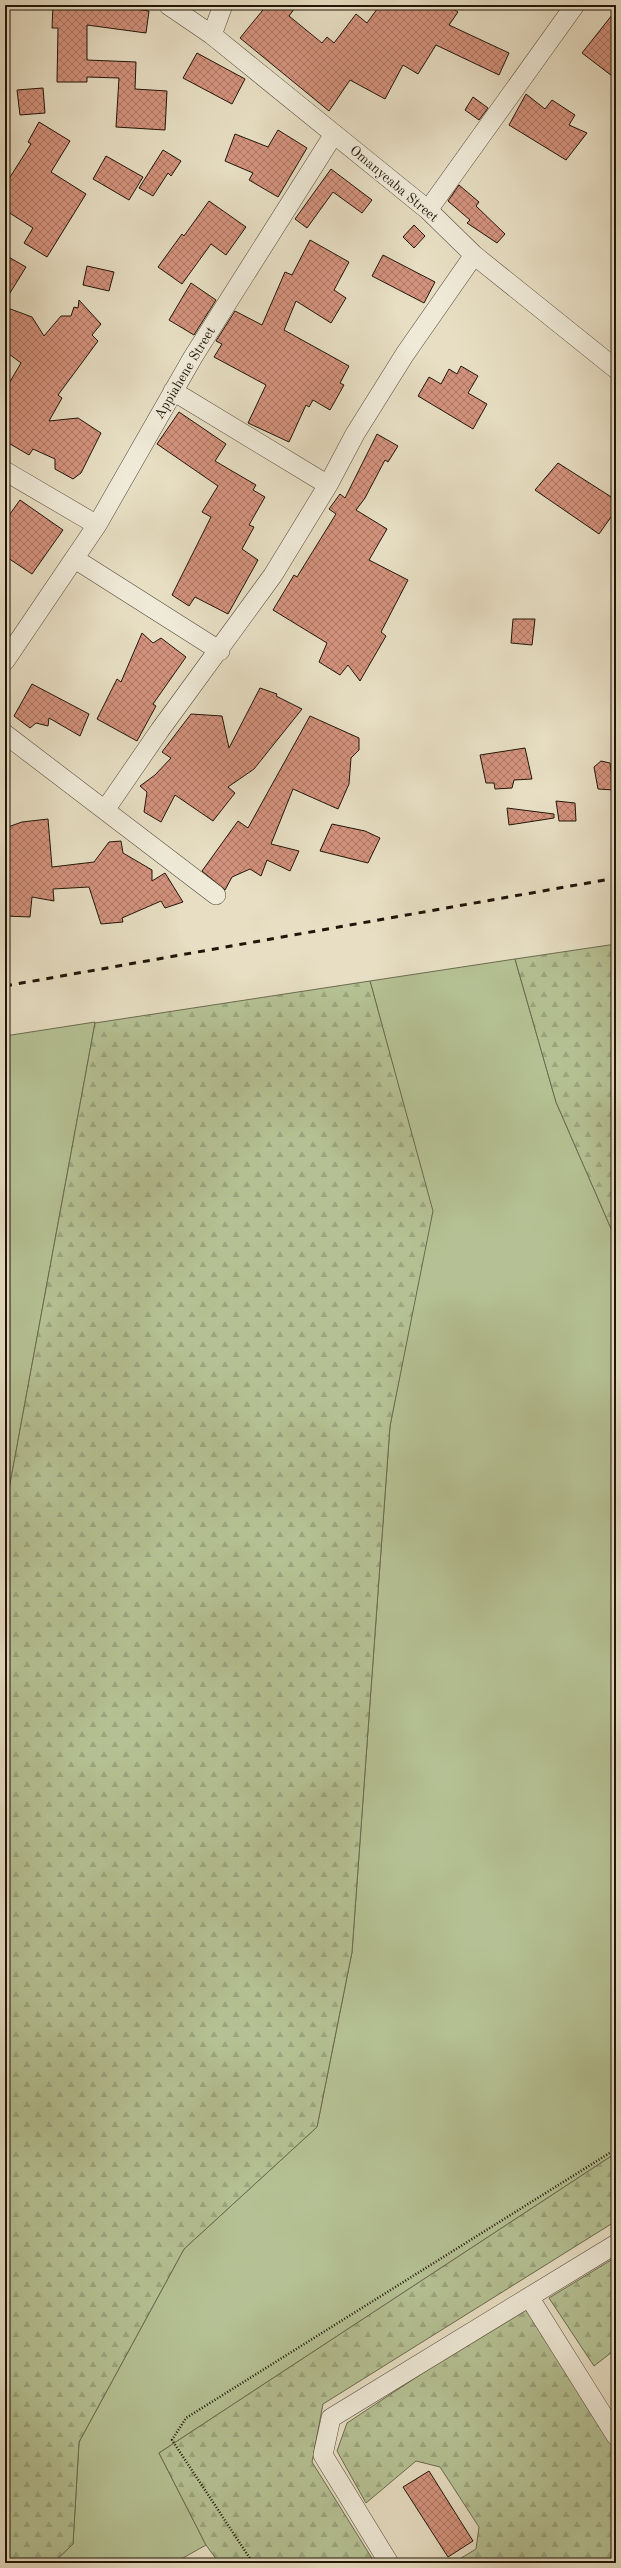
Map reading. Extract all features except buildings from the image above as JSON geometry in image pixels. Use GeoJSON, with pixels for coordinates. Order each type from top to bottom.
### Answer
{"type":"FeatureCollection","features":[{"type":"Feature","properties":{"kind":"street","name":"Omanyeaba Street"},"geometry":{"type":"LineString","coordinates":[[168,5],[212,35],[428,210],[474,255],[616,369]]}},
{"type":"Feature","properties":{"kind":"street"},"geometry":{"type":"LineString","coordinates":[[212,35],[223,5]]}},
{"type":"Feature","properties":{"kind":"street"},"geometry":{"type":"LineString","coordinates":[[428,210],[575,5]]}},
{"type":"Feature","properties":{"kind":"street","name":"Appiahene Street"},"geometry":{"type":"LineString","coordinates":[[5,661],[97,525],[173,391],[334,134]]}},
{"type":"Feature","properties":{"kind":"street"},"geometry":{"type":"LineString","coordinates":[[106,810],[160,730],[220,651],[274,575],[328,485],[355,434],[406,354],[474,255]]}},
{"type":"Feature","properties":{"kind":"street"},"geometry":{"type":"LineString","coordinates":[[173,391],[328,485]]}},
{"type":"Feature","properties":{"kind":"street"},"geometry":{"type":"LineString","coordinates":[[5,471],[97,525]]}},
{"type":"Feature","properties":{"kind":"street"},"geometry":{"type":"LineString","coordinates":[[75,559],[220,651]]}},
{"type":"Feature","properties":{"kind":"street"},"geometry":{"type":"LineString","coordinates":[[5,734],[216,895]]}},
{"type":"Feature","properties":{"kind":"street"},"geometry":{"type":"LineString","coordinates":[[389,2563],[323,2455],[331,2418],[616,2244]]}},
{"type":"Feature","properties":{"kind":"street"},"geometry":{"type":"LineString","coordinates":[[529,2297],[616,2436]]}},
{"type":"Feature","properties":{"kind":"path"},"geometry":{"type":"LineString","coordinates":[[252,2563],[172,2440],[186,2418],[616,2149]]}},
{"type":"Feature","properties":{"kind":"green space"},"geometry":{"type":"Polygon","coordinates":[[[616,944],[616,1240],[556,1102],[515,959],[616,944]]]}},
{"type":"Feature","properties":{"kind":"green space"},"geometry":{"type":"Polygon","coordinates":[[[515,959],[556,1102],[616,1240],[616,2153],[159,2453],[206,2545],[174,2563],[53,2563],[73,2544],[79,2442],[184,2249],[317,2127],[352,1952],[390,1426],[432,1211],[370,981],[515,959]]]}},
{"type":"Feature","properties":{"kind":"green space"},"geometry":{"type":"Polygon","coordinates":[[[370,981],[433,1211],[390,1426],[352,1952],[317,2127],[184,2249],[79,2442],[73,2544],[53,2563],[5,2563],[5,1511],[95,1023],[370,981]]]}},
{"type":"Feature","properties":{"kind":"green space"},"geometry":{"type":"Polygon","coordinates":[[[95,1023],[5,1511],[5,1036],[95,1023]]]}},
{"type":"Feature","properties":{"kind":"green space"},"geometry":{"type":"Polygon","coordinates":[[[616,2153],[616,2221],[323,2404],[312,2462],[375,2563],[219,2563],[206,2545],[159,2453],[616,2153]]]}},
{"type":"Feature","properties":{"kind":"green space"},"geometry":{"type":"Polygon","coordinates":[[[616,2257],[616,2349],[594,2366],[549,2298],[616,2257]]]}},
{"type":"Feature","properties":{"kind":"green space"},"geometry":{"type":"Polygon","coordinates":[[[521,2308],[534,2315],[616,2449],[616,2563],[453,2563],[476,2549],[479,2527],[440,2467],[416,2461],[366,2503],[337,2451],[347,2423],[521,2308]]]}},
{"type":"Feature","properties":{"kind":"railway"},"geometry":{"type":"LineString","coordinates":[[5,986],[616,878]]}}]}
